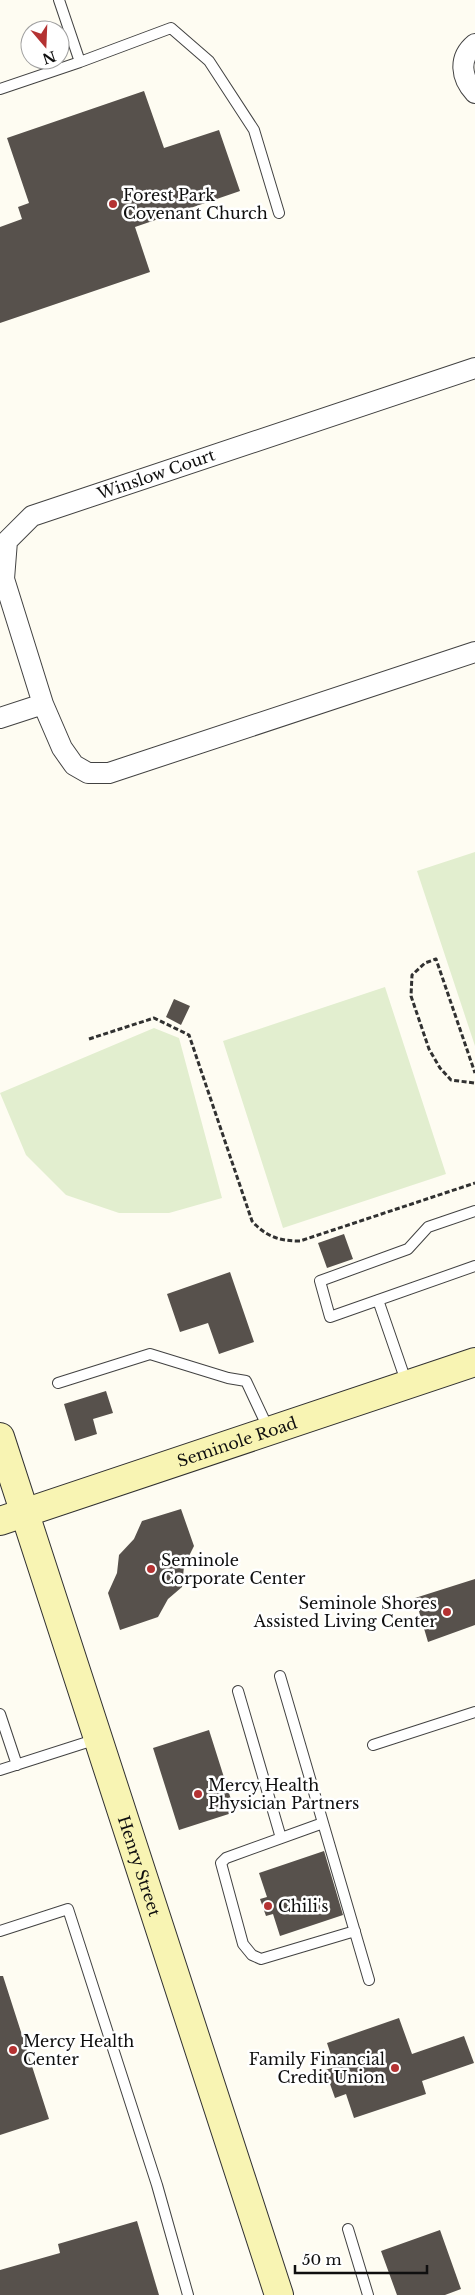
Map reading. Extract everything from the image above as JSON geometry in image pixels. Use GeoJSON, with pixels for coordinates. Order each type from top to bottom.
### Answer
{"type":"FeatureCollection","features":[{"type":"Feature","properties":{"kind":"street"},"geometry":{"type":"LineString","coordinates":[[475,44],[465,57],[463,67],[466,82],[475,93]]}},
{"type":"Feature","properties":{"kind":"street","name":"Winslow Court"},"geometry":{"type":"LineString","coordinates":[[475,368],[32,516],[7,541],[4,579],[43,704],[62,748],[74,765],[88,773],[109,773],[475,652]]}},
{"type":"Feature","properties":{"kind":"street"},"geometry":{"type":"LineString","coordinates":[[0,718],[43,704]]}},
{"type":"Feature","properties":{"kind":"street","name":"Seminole Road"},"geometry":{"type":"LineString","coordinates":[[13,1517],[475,1362]]}},
{"type":"Feature","properties":{"kind":"street","name":"Henry Street"},"geometry":{"type":"LineString","coordinates":[[0,1437],[13,1517],[98,1739],[278,2295]]}},
{"type":"Feature","properties":{"kind":"lane"},"geometry":{"type":"LineString","coordinates":[[59,0],[80,62]]}},
{"type":"Feature","properties":{"kind":"lane"},"geometry":{"type":"LineString","coordinates":[[0,89],[171,28],[209,61],[254,130],[279,213]]}},
{"type":"Feature","properties":{"kind":"lane"},"geometry":{"type":"LineString","coordinates":[[475,1211],[428,1227],[408,1249],[320,1281],[330,1317],[475,1266]]}},
{"type":"Feature","properties":{"kind":"lane"},"geometry":{"type":"LineString","coordinates":[[378,1300],[408,1385]]}},
{"type":"Feature","properties":{"kind":"lane"},"geometry":{"type":"LineString","coordinates":[[58,1383],[150,1354],[228,1378],[246,1381],[270,1431]]}},
{"type":"Feature","properties":{"kind":"lane"},"geometry":{"type":"LineString","coordinates":[[280,1676],[369,1980]]}},
{"type":"Feature","properties":{"kind":"lane"},"geometry":{"type":"LineString","coordinates":[[238,1691],[281,1838]]}},
{"type":"Feature","properties":{"kind":"lane"},"geometry":{"type":"LineString","coordinates":[[373,1745],[475,1712]]}},
{"type":"Feature","properties":{"kind":"lane"},"geometry":{"type":"LineString","coordinates":[[0,1714],[17,1765]]}},
{"type":"Feature","properties":{"kind":"lane"},"geometry":{"type":"LineString","coordinates":[[0,1770],[98,1739]]}},
{"type":"Feature","properties":{"kind":"lane"},"geometry":{"type":"LineString","coordinates":[[323,1823],[226,1858],[221,1863],[243,1944],[252,1955],[261,1959],[355,1931]]}},
{"type":"Feature","properties":{"kind":"lane"},"geometry":{"type":"LineString","coordinates":[[0,1931],[68,1909],[157,2185],[188,2295]]}},
{"type":"Feature","properties":{"kind":"lane"},"geometry":{"type":"LineString","coordinates":[[348,2229],[368,2295]]}},
{"type":"Feature","properties":{"kind":"path"},"geometry":{"type":"LineString","coordinates":[[475,1073],[436,959],[425,962],[412,975],[411,996],[429,1049],[440,1068],[451,1080],[475,1083]]}},
{"type":"Feature","properties":{"kind":"path"},"geometry":{"type":"LineString","coordinates":[[89,1039],[154,1018],[189,1035],[252,1222],[261,1231],[272,1237],[284,1241],[300,1241],[475,1183]]}},
{"type":"Feature","properties":{"kind":"green space"},"geometry":{"type":"Polygon","coordinates":[[[475,852],[475,1046],[417,871],[475,852]]]}},
{"type":"Feature","properties":{"kind":"green space"},"geometry":{"type":"Polygon","coordinates":[[[385,987],[446,1174],[283,1228],[223,1041],[385,987]]]}},
{"type":"Feature","properties":{"kind":"green space"},"geometry":{"type":"Polygon","coordinates":[[[154,1028],[179,1038],[222,1198],[169,1213],[119,1213],[66,1195],[26,1155],[0,1093],[154,1028]]]}},
{"type":"Feature","properties":{"kind":"building","name":"Forest Park Covenant Church"},"geometry":{"type":"Polygon","coordinates":[[[144,91],[164,148],[219,130],[240,191],[135,227],[150,272],[0,323],[0,227],[22,219],[18,207],[29,203],[7,138],[144,91]]]}},
{"type":"Feature","properties":{"kind":"building"},"geometry":{"type":"Polygon","coordinates":[[[174,999],[190,1006],[181,1025],[166,1017],[174,999]]]}},
{"type":"Feature","properties":{"kind":"building"},"geometry":{"type":"Polygon","coordinates":[[[344,1234],[353,1259],[327,1268],[318,1243],[344,1234]]]}},
{"type":"Feature","properties":{"kind":"building"},"geometry":{"type":"Polygon","coordinates":[[[230,1272],[254,1342],[219,1354],[208,1323],[180,1332],[167,1294],[230,1272]]]}},
{"type":"Feature","properties":{"kind":"building"},"geometry":{"type":"Polygon","coordinates":[[[106,1391],[113,1413],[93,1419],[97,1434],[75,1441],[64,1404],[106,1391]]]}},
{"type":"Feature","properties":{"kind":"building","name":"Seminole Corporate Center"},"geometry":{"type":"Polygon","coordinates":[[[181,1509],[194,1546],[184,1566],[182,1587],[168,1599],[158,1617],[120,1630],[108,1593],[117,1573],[119,1555],[134,1539],[142,1521],[181,1509]]]}},
{"type":"Feature","properties":{"kind":"building","name":"Seminole Shores Assisted Living Center"},"geometry":{"type":"Polygon","coordinates":[[[475,1579],[475,1625],[428,1642],[415,1598],[475,1579]]]}},
{"type":"Feature","properties":{"kind":"building","name":"Mercy Health Physician Partners"},"geometry":{"type":"Polygon","coordinates":[[[209,1730],[235,1812],[179,1830],[153,1748],[209,1730]]]}},
{"type":"Feature","properties":{"kind":"building"},"geometry":{"type":"Polygon","coordinates":[[[324,1851],[343,1915],[280,1936],[273,1914],[266,1916],[260,1899],[267,1897],[259,1873],[324,1851]]]}},
{"type":"Feature","properties":{"kind":"building","name":"Mercy Health Center"},"geometry":{"type":"Polygon","coordinates":[[[0,1976],[3,1976],[49,2119],[0,2135],[0,1976]]]}},
{"type":"Feature","properties":{"kind":"building","name":"Family Financial Credit Union"},"geometry":{"type":"Polygon","coordinates":[[[399,2018],[412,2054],[464,2036],[474,2063],[422,2081],[426,2094],[354,2118],[346,2094],[335,2098],[325,2070],[335,2067],[327,2043],[399,2018]]]}},
{"type":"Feature","properties":{"kind":"building"},"geometry":{"type":"Polygon","coordinates":[[[137,2221],[159,2295],[0,2295],[0,2270],[60,2253],[58,2244],[137,2221]]]}},
{"type":"Feature","properties":{"kind":"building"},"geometry":{"type":"Polygon","coordinates":[[[440,2230],[461,2289],[445,2295],[397,2295],[381,2251],[440,2230]]]}},
{"type":"Feature","properties":{"kind":"place","name":"Forest Park Covenant Church"},"geometry":{"type":"Point","coordinates":[113,204]}},
{"type":"Feature","properties":{"kind":"place","name":"Seminole Corporate Center"},"geometry":{"type":"Point","coordinates":[151,1569]}},
{"type":"Feature","properties":{"kind":"place","name":"Seminole Shores Assisted Living Center"},"geometry":{"type":"Point","coordinates":[447,1612]}},
{"type":"Feature","properties":{"kind":"place","name":"Mercy Health Physician Partners"},"geometry":{"type":"Point","coordinates":[198,1794]}},
{"type":"Feature","properties":{"kind":"place","name":"Chili's"},"geometry":{"type":"Point","coordinates":[268,1906]}},
{"type":"Feature","properties":{"kind":"place","name":"Mercy Health Center"},"geometry":{"type":"Point","coordinates":[13,2050]}},
{"type":"Feature","properties":{"kind":"place","name":"Family Financial Credit Union"},"geometry":{"type":"Point","coordinates":[395,2068]}}]}
